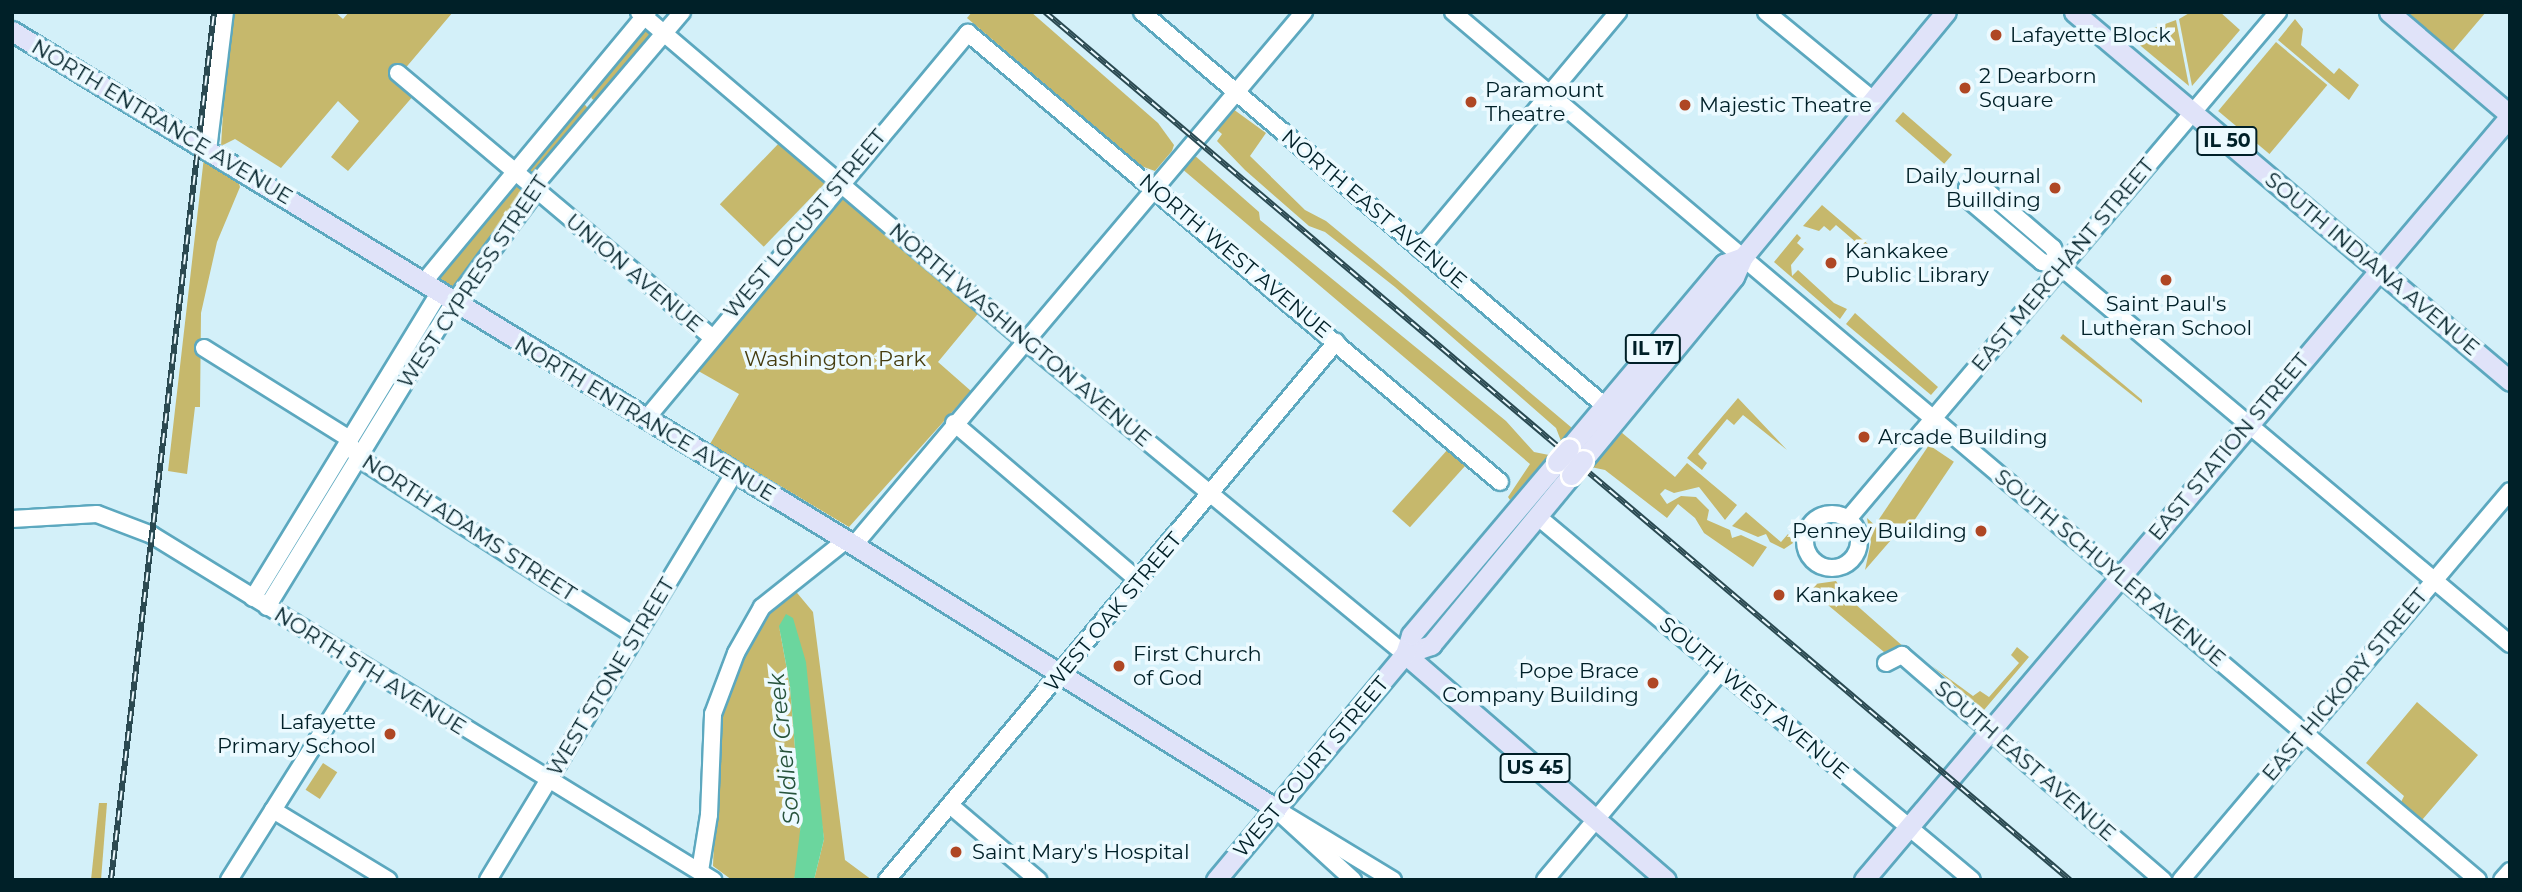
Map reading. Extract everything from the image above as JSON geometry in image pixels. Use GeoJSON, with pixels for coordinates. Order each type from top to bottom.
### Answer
{"type":"FeatureCollection","features":[{"type":"Feature","properties":{"kind":"main road","name":"IL 17"},"geometry":{"type":"LineString","coordinates":[[1570,461],[1734,277],[1743,257],[1946,12]]}},
{"type":"Feature","properties":{"kind":"main road","name":"SOUTH INDIANA AVENUE"},"geometry":{"type":"LineString","coordinates":[[2074,12],[2510,381]]}},
{"type":"Feature","properties":{"kind":"main road"},"geometry":{"type":"LineString","coordinates":[[2389,12],[2510,115]]}},
{"type":"Feature","properties":{"kind":"main road","name":"NORTH ENTRANCE AVENUE"},"geometry":{"type":"LineString","coordinates":[[12,31],[850,543],[1276,809]]}},
{"type":"Feature","properties":{"kind":"main road","name":"EAST STATION STREET"},"geometry":{"type":"LineString","coordinates":[[1864,880],[2510,115]]}},
{"type":"Feature","properties":{"kind":"main road","name":"IL 17"},"geometry":{"type":"LineString","coordinates":[[1570,461],[1605,406],[1724,264],[1743,257]]}},
{"type":"Feature","properties":{"kind":"main road","name":"WEST COURT STREET"},"geometry":{"type":"LineString","coordinates":[[1405,654],[1431,645],[1537,516],[1570,461]]}},
{"type":"Feature","properties":{"kind":"main road","name":"WEST COURT STREET"},"geometry":{"type":"LineString","coordinates":[[1216,880],[1405,654],[1411,635],[1570,461]]}},
{"type":"Feature","properties":{"kind":"main road","name":"US 45"},"geometry":{"type":"LineString","coordinates":[[1405,654],[1666,880]]}},
{"type":"Feature","properties":{"kind":"street"},"geometry":{"type":"LineString","coordinates":[[208,150],[225,12]]}},
{"type":"Feature","properties":{"kind":"street","name":"WEST CYPRESS STREET"},"geometry":{"type":"LineString","coordinates":[[260,603],[358,458],[439,293],[537,190],[540,179],[682,12]]}},
{"type":"Feature","properties":{"kind":"street","name":"NORTH EAST AVENUE"},"geometry":{"type":"LineString","coordinates":[[1142,12],[1605,406]]}},
{"type":"Feature","properties":{"kind":"street"},"geometry":{"type":"LineString","coordinates":[[706,875],[713,714],[736,653],[762,607],[850,543],[1304,12]]}},
{"type":"Feature","properties":{"kind":"street","name":"SOUTH SCHUYLER AVENUE"},"geometry":{"type":"LineString","coordinates":[[1453,12],[2478,880]]}},
{"type":"Feature","properties":{"kind":"street"},"geometry":{"type":"LineString","coordinates":[[1420,249],[1618,12]]}},
{"type":"Feature","properties":{"kind":"street"},"geometry":{"type":"LineString","coordinates":[[1766,12],[1872,100]]}},
{"type":"Feature","properties":{"kind":"street","name":"EAST MERCHANT STREET"},"geometry":{"type":"LineString","coordinates":[[1848,519],[2277,12]]}},
{"type":"Feature","properties":{"kind":"street","name":"WEST CYPRESS STREET"},"geometry":{"type":"LineString","coordinates":[[260,603],[348,444],[516,171],[644,14]]}},
{"type":"Feature","properties":{"kind":"street","name":"NORTH WASHINGTON AVENUE"},"geometry":{"type":"LineString","coordinates":[[644,14],[664,34],[1024,340],[1405,654]]}},
{"type":"Feature","properties":{"kind":"street","name":"WEST LOCUST STREET"},"geometry":{"type":"LineString","coordinates":[[646,419],[839,182],[968,33]]}},
{"type":"Feature","properties":{"kind":"street","name":"NORTH WEST AVENUE"},"geometry":{"type":"LineString","coordinates":[[968,33],[1500,482]]}},
{"type":"Feature","properties":{"kind":"street","name":"UNION AVENUE"},"geometry":{"type":"LineString","coordinates":[[398,73],[711,337]]}},
{"type":"Feature","properties":{"kind":"street"},"geometry":{"type":"LineString","coordinates":[[2062,267],[2042,262],[1969,200],[1967,188],[1980,186],[2053,248],[2062,267],[2510,644]]}},
{"type":"Feature","properties":{"kind":"street","name":"WEST OAK STREET"},"geometry":{"type":"LineString","coordinates":[[887,880],[1336,342]]}},
{"type":"Feature","properties":{"kind":"street","name":"NORTH ADAMS STREET"},"geometry":{"type":"LineString","coordinates":[[204,348],[345,436],[358,458],[634,635]]}},
{"type":"Feature","properties":{"kind":"street"},"geometry":{"type":"LineString","coordinates":[[954,423],[1139,581]]}},
{"type":"Feature","properties":{"kind":"street","name":"WEST STONE STREET"},"geometry":{"type":"LineString","coordinates":[[488,880],[734,474]]}},
{"type":"Feature","properties":{"kind":"street","name":"EAST HICKORY STREET"},"geometry":{"type":"LineString","coordinates":[[2181,880],[2510,491]]}},
{"type":"Feature","properties":{"kind":"street","name":"NORTH 5TH AVENUE"},"geometry":{"type":"LineString","coordinates":[[12,519],[97,514],[152,535],[549,782],[706,875]]}},
{"type":"Feature","properties":{"kind":"street","name":"SOUTH WEST AVENUE"},"geometry":{"type":"LineString","coordinates":[[1537,516],[1972,880]]}},
{"type":"Feature","properties":{"kind":"street","name":"SOUTH EAST AVENUE"},"geometry":{"type":"LineString","coordinates":[[1886,663],[1902,655],[2163,880]]}},
{"type":"Feature","properties":{"kind":"street"},"geometry":{"type":"LineString","coordinates":[[229,880],[363,667]]}},
{"type":"Feature","properties":{"kind":"street"},"geometry":{"type":"LineString","coordinates":[[1545,880],[1721,671]]}},
{"type":"Feature","properties":{"kind":"street"},"geometry":{"type":"LineString","coordinates":[[950,805],[1038,880]]}},
{"type":"Feature","properties":{"kind":"street"},"geometry":{"type":"LineString","coordinates":[[1276,809],[1353,880]]}},
{"type":"Feature","properties":{"kind":"street"},"geometry":{"type":"LineString","coordinates":[[1276,809],[1393,880]]}},
{"type":"Feature","properties":{"kind":"street"},"geometry":{"type":"LineString","coordinates":[[273,810],[388,880]]}},
{"type":"Feature","properties":{"kind":"street"},"geometry":{"type":"LineString","coordinates":[[2502,880],[2510,871]]}},
{"type":"Feature","properties":{"kind":"green space"},"geometry":{"type":"Polygon","coordinates":[[[229,12],[335,12],[343,19],[349,12],[453,12],[403,71],[421,87],[348,171],[331,157],[359,121],[338,101],[281,168],[235,139],[221,146],[229,12]]]}},
{"type":"Feature","properties":{"kind":"green space"},"geometry":{"type":"Polygon","coordinates":[[[972,12],[1031,12],[1158,123],[1174,145],[1172,151],[1155,171],[1141,166],[967,18],[972,12]]]}},
{"type":"Feature","properties":{"kind":"green space"},"geometry":{"type":"Polygon","coordinates":[[[2191,12],[2220,12],[2240,30],[2192,86],[2179,19],[2191,12]]]}},
{"type":"Feature","properties":{"kind":"green space"},"geometry":{"type":"Polygon","coordinates":[[[2406,12],[2486,12],[2452,52],[2406,12]]]}},
{"type":"Feature","properties":{"kind":"green space"},"geometry":{"type":"Polygon","coordinates":[[[2295,19],[2303,29],[2301,45],[2334,74],[2339,68],[2359,85],[2349,100],[2278,40],[2295,19]]]}},
{"type":"Feature","properties":{"kind":"green space"},"geometry":{"type":"Polygon","coordinates":[[[2176,20],[2189,86],[2130,37],[2176,20]]]}},
{"type":"Feature","properties":{"kind":"green space"},"geometry":{"type":"Polygon","coordinates":[[[643,25],[653,38],[596,101],[592,99],[589,92],[643,25]]]}},
{"type":"Feature","properties":{"kind":"green space"},"geometry":{"type":"Polygon","coordinates":[[[2276,42],[2327,85],[2269,154],[2218,111],[2276,42]]]}},
{"type":"Feature","properties":{"kind":"green space"},"geometry":{"type":"Polygon","coordinates":[[[582,101],[590,111],[533,176],[528,174],[526,171],[582,101]]]}},
{"type":"Feature","properties":{"kind":"green space"},"geometry":{"type":"Polygon","coordinates":[[[1233,109],[1266,133],[1250,156],[1305,210],[1326,221],[1572,428],[1561,441],[1556,428],[1395,287],[1325,232],[1309,226],[1245,170],[1217,141],[1222,134],[1215,128],[1233,109]]]}},
{"type":"Feature","properties":{"kind":"green space"},"geometry":{"type":"Polygon","coordinates":[[[1903,112],[1952,155],[1944,164],[1895,121],[1903,112]]]}},
{"type":"Feature","properties":{"kind":"green space"},"geometry":{"type":"Polygon","coordinates":[[[781,141],[825,183],[764,247],[720,204],[781,141]]]}},
{"type":"Feature","properties":{"kind":"green space"},"geometry":{"type":"Polygon","coordinates":[[[1193,154],[1259,212],[1260,220],[1506,421],[1534,452],[1549,455],[1510,500],[1508,497],[1530,464],[1181,168],[1193,154]]]}},
{"type":"Feature","properties":{"kind":"green space"},"geometry":{"type":"Polygon","coordinates":[[[204,157],[238,180],[240,187],[217,242],[201,313],[200,407],[195,407],[187,474],[168,471],[204,157]]]}},
{"type":"Feature","properties":{"kind":"green space"},"geometry":{"type":"Polygon","coordinates":[[[514,179],[529,189],[455,289],[439,280],[437,277],[514,179]]]}},
{"type":"Feature","properties":{"kind":"green space","name":"Washington Park"},"geometry":{"type":"Polygon","coordinates":[[[843,192],[981,310],[938,362],[971,391],[849,527],[710,444],[739,394],[693,368],[843,192]]]}},
{"type":"Feature","properties":{"kind":"green space"},"geometry":{"type":"Polygon","coordinates":[[[1822,205],[1876,251],[1872,256],[1836,225],[1830,231],[1824,226],[1819,231],[1803,226],[1822,205]]]}},
{"type":"Feature","properties":{"kind":"green space"},"geometry":{"type":"Polygon","coordinates":[[[1797,234],[1801,238],[1797,243],[1804,249],[1791,265],[1792,276],[1798,270],[1834,303],[1847,309],[1840,319],[1774,262],[1797,234]]]}},
{"type":"Feature","properties":{"kind":"green space"},"geometry":{"type":"Polygon","coordinates":[[[1855,313],[1938,387],[1931,395],[1846,324],[1855,313]]]}},
{"type":"Feature","properties":{"kind":"green space"},"geometry":{"type":"Polygon","coordinates":[[[2063,334],[2142,400],[2142,403],[2060,338],[2063,334]]]}},
{"type":"Feature","properties":{"kind":"green space"},"geometry":{"type":"Polygon","coordinates":[[[1738,398],[1787,450],[1743,415],[1734,425],[1727,419],[1698,454],[1707,463],[1702,470],[1687,458],[1738,398]]]}},
{"type":"Feature","properties":{"kind":"green space"},"geometry":{"type":"Polygon","coordinates":[[[1621,432],[1675,477],[1687,463],[1737,505],[1725,520],[1699,487],[1674,493],[1665,489],[1660,494],[1667,504],[1681,496],[1696,497],[1709,510],[1707,520],[1730,530],[1732,538],[1741,535],[1767,547],[1753,567],[1704,533],[1695,518],[1678,504],[1667,518],[1605,470],[1591,467],[1621,432]]]}},
{"type":"Feature","properties":{"kind":"green space"},"geometry":{"type":"Polygon","coordinates":[[[1929,445],[1954,462],[1901,540],[1876,523],[1929,445]]]}},
{"type":"Feature","properties":{"kind":"green space"},"geometry":{"type":"Polygon","coordinates":[[[1449,448],[1467,464],[1410,527],[1392,511],[1449,448]]]}},
{"type":"Feature","properties":{"kind":"green space"},"geometry":{"type":"Polygon","coordinates":[[[1746,512],[1781,542],[1788,534],[1793,543],[1784,549],[1770,542],[1766,534],[1758,537],[1732,526],[1746,512]]]}},
{"type":"Feature","properties":{"kind":"green space"},"geometry":{"type":"Polygon","coordinates":[[[1867,518],[1891,540],[1865,570],[1871,542],[1867,518]]]}},
{"type":"Feature","properties":{"kind":"green space"},"geometry":{"type":"Polygon","coordinates":[[[1836,581],[1845,595],[1905,648],[1884,652],[1810,590],[1815,584],[1836,581]]]}},
{"type":"Feature","properties":{"kind":"green space"},"geometry":{"type":"Polygon","coordinates":[[[793,588],[813,612],[845,860],[872,880],[814,880],[824,839],[817,790],[779,626],[790,686],[801,823],[798,865],[794,880],[732,880],[713,866],[719,715],[747,643],[770,608],[793,588]]]}},
{"type":"Feature","properties":{"kind":"green space"},"geometry":{"type":"Polygon","coordinates":[[[2017,647],[2029,657],[1984,710],[1932,666],[1973,696],[1980,691],[1989,697],[2019,663],[2011,655],[2017,647]]]}},
{"type":"Feature","properties":{"kind":"green space"},"geometry":{"type":"Polygon","coordinates":[[[2417,702],[2478,755],[2422,820],[2401,802],[2404,796],[2366,763],[2417,702]]]}},
{"type":"Feature","properties":{"kind":"green space"},"geometry":{"type":"Polygon","coordinates":[[[323,763],[337,772],[320,799],[306,790],[323,763]]]}},
{"type":"Feature","properties":{"kind":"green space"},"geometry":{"type":"Polygon","coordinates":[[[99,803],[107,803],[101,880],[91,880],[99,803]]]}},
{"type":"Feature","properties":{"kind":"shaded area"},"geometry":{"type":"Polygon","coordinates":[[[786,614],[793,618],[806,662],[824,839],[814,880],[794,880],[801,823],[790,686],[779,626],[786,614]]]}},
{"type":"Feature","properties":{"kind":"railway"},"geometry":{"type":"LineString","coordinates":[[111,880],[214,12]]}},
{"type":"Feature","properties":{"kind":"railway"},"geometry":{"type":"LineString","coordinates":[[1045,12],[2070,880]]}},
{"type":"Feature","properties":{"kind":"place","name":"Lafayette Block"},"geometry":{"type":"Point","coordinates":[1996,35]}},
{"type":"Feature","properties":{"kind":"place","name":"2 Dearborn Square"},"geometry":{"type":"Point","coordinates":[1965,88]}},
{"type":"Feature","properties":{"kind":"place","name":"Paramount Theatre"},"geometry":{"type":"Point","coordinates":[1471,102]}},
{"type":"Feature","properties":{"kind":"place","name":"Majestic Theatre"},"geometry":{"type":"Point","coordinates":[1685,105]}},
{"type":"Feature","properties":{"kind":"place","name":"Daily Journal Buillding"},"geometry":{"type":"Point","coordinates":[2055,188]}},
{"type":"Feature","properties":{"kind":"place","name":"Kankakee Public Library"},"geometry":{"type":"Point","coordinates":[1831,263]}},
{"type":"Feature","properties":{"kind":"place","name":"Saint Paul's Lutheran School"},"geometry":{"type":"Point","coordinates":[2166,280]}},
{"type":"Feature","properties":{"kind":"place","name":"Arcade Building"},"geometry":{"type":"Point","coordinates":[1864,437]}},
{"type":"Feature","properties":{"kind":"place","name":"Penney Building"},"geometry":{"type":"Point","coordinates":[1981,531]}},
{"type":"Feature","properties":{"kind":"place","name":"Kankakee"},"geometry":{"type":"Point","coordinates":[1779,595]}},
{"type":"Feature","properties":{"kind":"place","name":"First Church of God"},"geometry":{"type":"Point","coordinates":[1119,666]}},
{"type":"Feature","properties":{"kind":"place","name":"Pope Brace Company Building"},"geometry":{"type":"Point","coordinates":[1653,683]}},
{"type":"Feature","properties":{"kind":"place","name":"Lafayette Primary School"},"geometry":{"type":"Point","coordinates":[390,734]}},
{"type":"Feature","properties":{"kind":"place","name":"Saint Mary's Hospital"},"geometry":{"type":"Point","coordinates":[956,852]}},
{"type":"Feature","properties":{"kind":"water label","name":"Soldier Creek"},"geometry":{"type":"Point","coordinates":[784,749]}}]}
